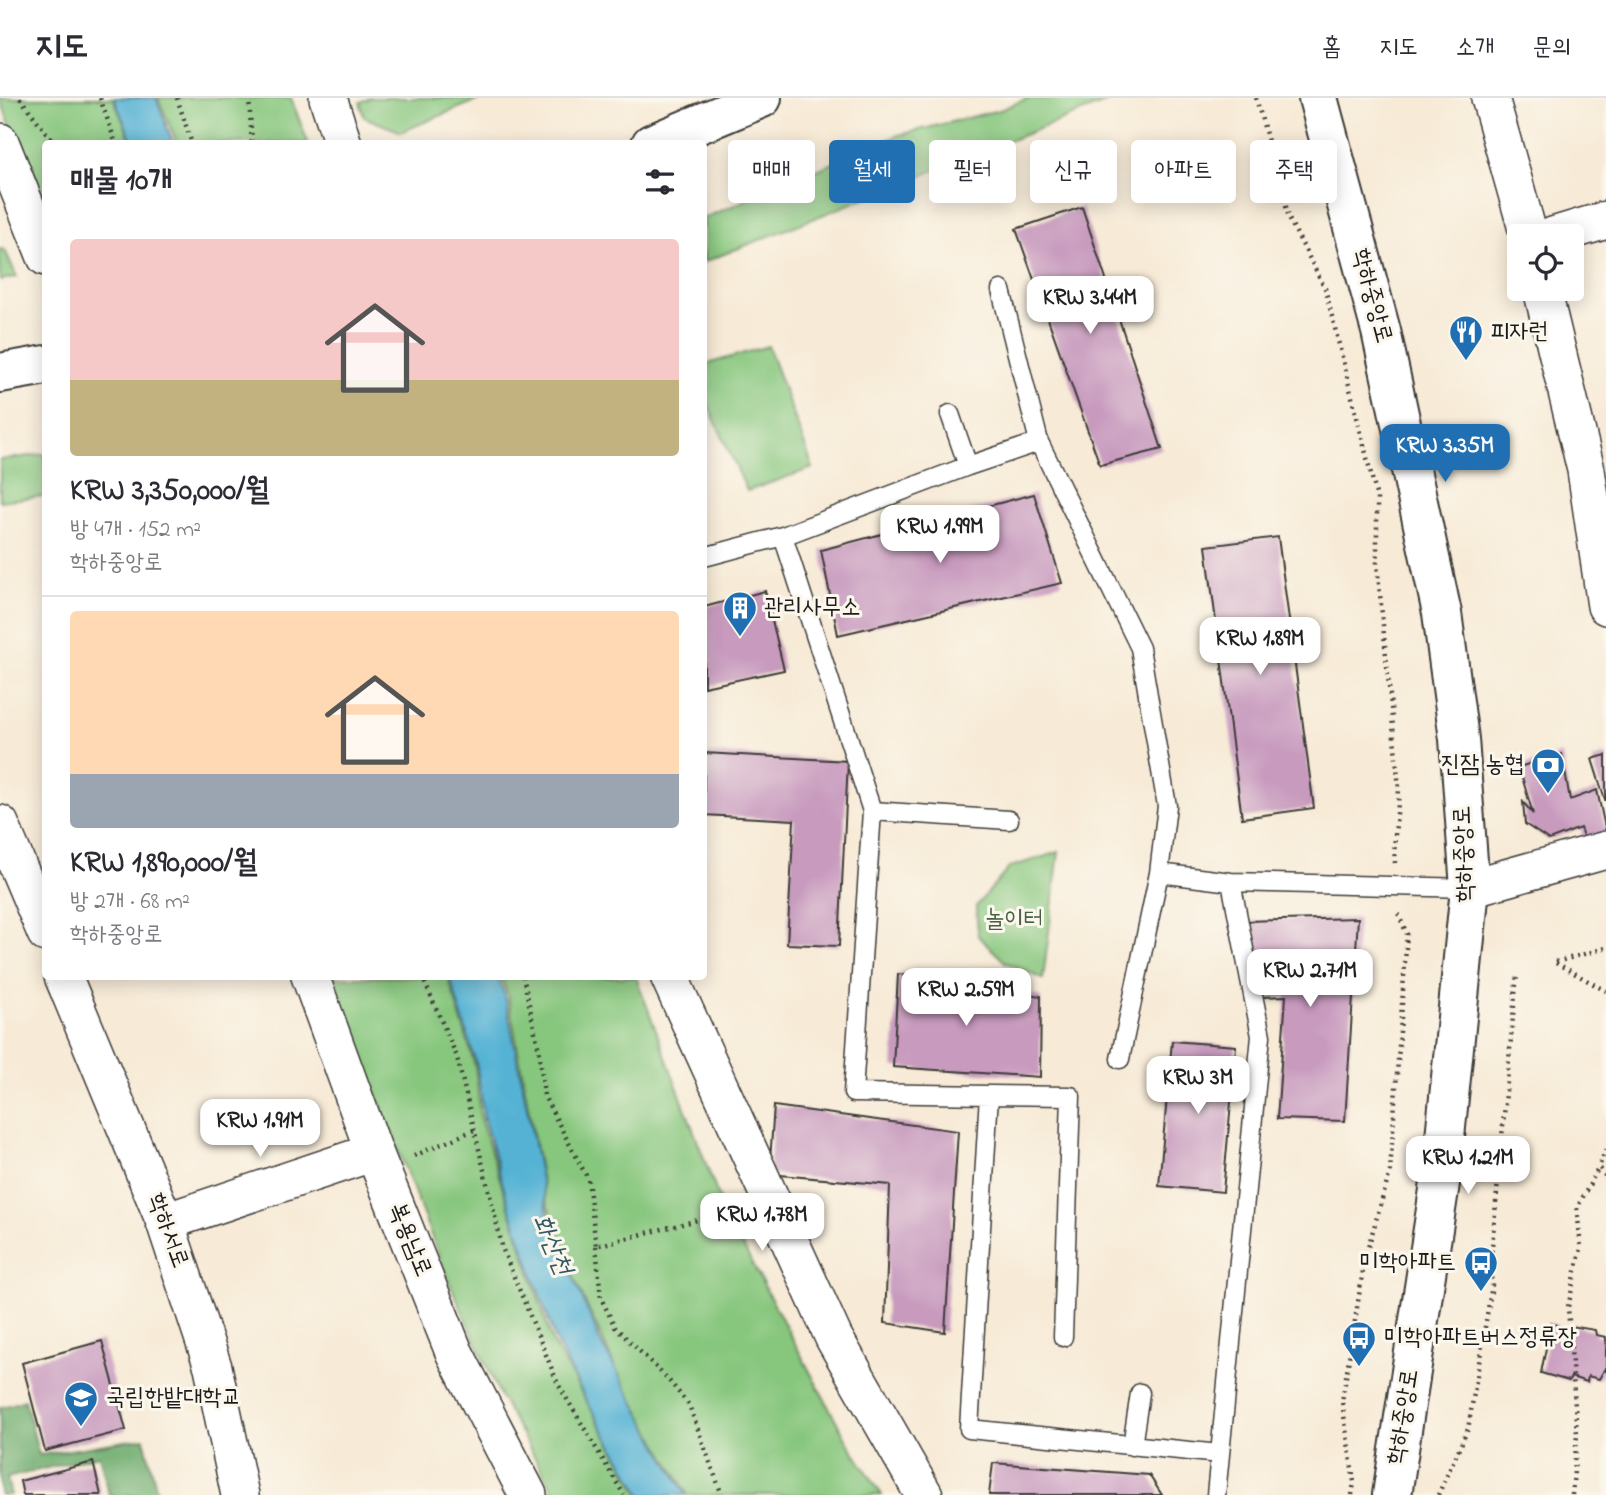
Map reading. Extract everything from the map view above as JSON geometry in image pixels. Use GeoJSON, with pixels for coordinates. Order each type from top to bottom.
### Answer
{"type":"FeatureCollection","features":[{"type":"Feature","properties":{"kind":"street"},"geometry":{"type":"LineString","coordinates":[[328,98],[342,140]]}},
{"type":"Feature","properties":{"kind":"street"},"geometry":{"type":"LineString","coordinates":[[661,140],[762,98]]}},
{"type":"Feature","properties":{"kind":"street","name":"학하중앙로"},"geometry":{"type":"LineString","coordinates":[[1318,98],[1381,331],[1443,613],[1459,738],[1470,888],[1441,1177],[1392,1495]]}},
{"type":"Feature","properties":{"kind":"street"},"geometry":{"type":"LineString","coordinates":[[1490,98],[1526,224]]}},
{"type":"Feature","properties":{"kind":"street"},"geometry":{"type":"LineString","coordinates":[[0,142],[15,221],[42,252]]}},
{"type":"Feature","properties":{"kind":"street"},"geometry":{"type":"LineString","coordinates":[[1584,227],[1606,220]]}},
{"type":"Feature","properties":{"kind":"street"},"geometry":{"type":"LineString","coordinates":[[1546,301],[1596,467],[1606,606]]}},
{"type":"Feature","properties":{"kind":"street"},"geometry":{"type":"LineString","coordinates":[[0,373],[42,366]]}},
{"type":"Feature","properties":{"kind":"street"},"geometry":{"type":"LineString","coordinates":[[0,824],[42,924]]}},
{"type":"Feature","properties":{"kind":"street"},"geometry":{"type":"LineString","coordinates":[[1470,888],[1606,850]]}},
{"type":"Feature","properties":{"kind":"street","name":"학하서로"},"geometry":{"type":"LineString","coordinates":[[66,980],[165,1222],[213,1367],[240,1495]]}},
{"type":"Feature","properties":{"kind":"street","name":"복용남로"},"geometry":{"type":"LineString","coordinates":[[312,980],[391,1155],[454,1352],[528,1495]]}},
{"type":"Feature","properties":{"kind":"street"},"geometry":{"type":"LineString","coordinates":[[671,980],[834,1338],[924,1495]]}},
{"type":"Feature","properties":{"kind":"street"},"geometry":{"type":"LineString","coordinates":[[165,1222],[391,1155]]}},
{"type":"Feature","properties":{"kind":"lane"},"geometry":{"type":"LineString","coordinates":[[1001,290],[1039,442],[1140,648],[1167,806],[1159,873],[1120,1059]]}},
{"type":"Feature","properties":{"kind":"lane"},"geometry":{"type":"LineString","coordinates":[[950,414],[968,466]]}},
{"type":"Feature","properties":{"kind":"lane"},"geometry":{"type":"LineString","coordinates":[[707,556],[783,536],[1039,442]]}},
{"type":"Feature","properties":{"kind":"lane"},"geometry":{"type":"LineString","coordinates":[[783,536],[872,811],[853,1093],[1071,1096],[1063,1337]]}},
{"type":"Feature","properties":{"kind":"lane"},"geometry":{"type":"LineString","coordinates":[[872,811],[1009,820]]}},
{"type":"Feature","properties":{"kind":"lane"},"geometry":{"type":"LineString","coordinates":[[1159,873],[1231,882],[1470,888]]}},
{"type":"Feature","properties":{"kind":"lane"},"geometry":{"type":"LineString","coordinates":[[1216,1495],[1261,1036],[1231,882]]}},
{"type":"Feature","properties":{"kind":"lane"},"geometry":{"type":"LineString","coordinates":[[989,1095],[969,1429],[1220,1454]]}},
{"type":"Feature","properties":{"kind":"lane"},"geometry":{"type":"LineString","coordinates":[[1132,1446],[1140,1393]]}},
{"type":"Feature","properties":{"kind":"path"},"geometry":{"type":"LineString","coordinates":[[20,98],[52,140]]}},
{"type":"Feature","properties":{"kind":"path"},"geometry":{"type":"LineString","coordinates":[[100,98],[115,140]]}},
{"type":"Feature","properties":{"kind":"path"},"geometry":{"type":"LineString","coordinates":[[177,98],[191,140]]}},
{"type":"Feature","properties":{"kind":"path"},"geometry":{"type":"LineString","coordinates":[[249,98],[252,140]]}},
{"type":"Feature","properties":{"kind":"path"},"geometry":{"type":"LineString","coordinates":[[1256,98],[1290,221],[1325,288],[1377,498],[1377,564],[1399,788],[1397,819],[1392,833],[1397,917],[1407,934],[1390,1172],[1365,1258],[1342,1402],[1354,1482],[1352,1495]]}},
{"type":"Feature","properties":{"kind":"path"},"geometry":{"type":"LineString","coordinates":[[1606,948],[1556,963],[1606,991]]}},
{"type":"Feature","properties":{"kind":"path"},"geometry":{"type":"LineString","coordinates":[[1438,1495],[1468,1429],[1492,1285],[1490,1268],[1517,973]]}},
{"type":"Feature","properties":{"kind":"path"},"geometry":{"type":"LineString","coordinates":[[424,980],[457,1057],[503,1250],[553,1372],[624,1495]]}},
{"type":"Feature","properties":{"kind":"path"},"geometry":{"type":"LineString","coordinates":[[524,980],[540,1055],[544,1096],[588,1179],[601,1298],[615,1327],[666,1377],[689,1405],[722,1495]]}},
{"type":"Feature","properties":{"kind":"path"},"geometry":{"type":"LineString","coordinates":[[391,1155],[474,1130]]}},
{"type":"Feature","properties":{"kind":"path"},"geometry":{"type":"LineString","coordinates":[[1572,1495],[1577,1435],[1568,1307],[1581,1248],[1577,1208],[1606,1149]]}},
{"type":"Feature","properties":{"kind":"path"},"geometry":{"type":"LineString","coordinates":[[1599,1167],[1606,1177]]}},
{"type":"Feature","properties":{"kind":"path"},"geometry":{"type":"LineString","coordinates":[[596,1246],[741,1209]]}},
{"type":"Feature","properties":{"kind":"green space"},"geometry":{"type":"Polygon","coordinates":[[[0,98],[113,98],[131,140],[42,140],[42,210],[0,98]]]}},
{"type":"Feature","properties":{"kind":"green space"},"geometry":{"type":"Polygon","coordinates":[[[158,98],[291,98],[307,140],[176,140],[158,98]]]}},
{"type":"Feature","properties":{"kind":"green space"},"geometry":{"type":"Polygon","coordinates":[[[370,98],[483,98],[401,132],[364,117],[360,102],[370,98]]]}},
{"type":"Feature","properties":{"kind":"green space"},"geometry":{"type":"Polygon","coordinates":[[[1029,98],[1117,98],[1011,140],[929,140],[929,173],[915,178],[915,140],[887,140],[999,110],[1029,98]]]}},
{"type":"Feature","properties":{"kind":"green space"},"geometry":{"type":"Polygon","coordinates":[[[829,165],[829,203],[853,203],[707,261],[707,217],[739,203],[815,203],[815,171],[829,165]]]}},
{"type":"Feature","properties":{"kind":"green space"},"geometry":{"type":"Polygon","coordinates":[[[0,249],[5,250],[17,277],[0,280],[0,249]]]}},
{"type":"Feature","properties":{"kind":"green space"},"geometry":{"type":"Polygon","coordinates":[[[768,346],[813,468],[747,491],[707,403],[707,364],[768,346]]]}},
{"type":"Feature","properties":{"kind":"green space"},"geometry":{"type":"Polygon","coordinates":[[[42,454],[42,496],[0,501],[0,460],[42,454]]]}},
{"type":"Feature","properties":{"kind":"green space","name":"놀이터"},"geometry":{"type":"Polygon","coordinates":[[[1059,852],[1043,979],[1005,962],[978,936],[976,906],[1010,867],[1059,852]]]}},
{"type":"Feature","properties":{"kind":"green space"},"geometry":{"type":"Polygon","coordinates":[[[332,980],[449,980],[475,1066],[481,1121],[553,1343],[640,1495],[556,1495],[501,1398],[448,1279],[332,980]]]}},
{"type":"Feature","properties":{"kind":"green space"},"geometry":{"type":"Polygon","coordinates":[[[502,980],[637,980],[723,1209],[847,1441],[882,1495],[688,1495],[622,1382],[575,1280],[545,1198],[508,996],[502,980]]]}},
{"type":"Feature","properties":{"kind":"green space"},"geometry":{"type":"Polygon","coordinates":[[[25,1400],[39,1455],[144,1438],[158,1495],[109,1495],[99,1455],[7,1478],[11,1495],[0,1495],[0,1408],[25,1400]]]}},
{"type":"Feature","properties":{"kind":"water"},"geometry":{"type":"Polygon","coordinates":[[[114,98],[156,98],[172,140],[132,140],[114,98]]]}},
{"type":"Feature","properties":{"kind":"water","name":"화산천"},"geometry":{"type":"Polygon","coordinates":[[[451,980],[499,980],[505,996],[548,1215],[600,1341],[686,1495],[642,1495],[587,1402],[556,1341],[510,1209],[484,1120],[477,1066],[451,980]]]}},
{"type":"Feature","properties":{"kind":"building"},"geometry":{"type":"Polygon","coordinates":[[[1082,207],[1162,449],[1100,465],[1016,229],[1082,207]]]}},
{"type":"Feature","properties":{"kind":"building"},"geometry":{"type":"Polygon","coordinates":[[[1034,494],[1062,583],[838,635],[821,550],[1034,494]]]}},
{"type":"Feature","properties":{"kind":"building"},"geometry":{"type":"Polygon","coordinates":[[[1278,537],[1314,808],[1242,818],[1206,546],[1278,537]]]}},
{"type":"Feature","properties":{"kind":"building","name":"관리사무소"},"geometry":{"type":"Polygon","coordinates":[[[765,591],[784,670],[707,686],[707,606],[765,591]]]}},
{"type":"Feature","properties":{"kind":"building"},"geometry":{"type":"Polygon","coordinates":[[[707,753],[848,761],[839,946],[787,944],[794,820],[707,815],[707,753]]]}},
{"type":"Feature","properties":{"kind":"building","name":"진잠 농협"},"geometry":{"type":"Polygon","coordinates":[[[1562,754],[1570,800],[1597,790],[1606,832],[1584,839],[1580,828],[1549,840],[1525,824],[1523,802],[1533,814],[1519,767],[1562,754]]]}},
{"type":"Feature","properties":{"kind":"building"},"geometry":{"type":"Polygon","coordinates":[[[1606,755],[1606,800],[1605,800],[1592,759],[1606,755]]]}},
{"type":"Feature","properties":{"kind":"building"},"geometry":{"type":"Polygon","coordinates":[[[1358,918],[1345,1121],[1277,1119],[1286,996],[1262,997],[1244,921],[1358,918]]]}},
{"type":"Feature","properties":{"kind":"building"},"geometry":{"type":"Polygon","coordinates":[[[898,974],[1041,996],[1040,1077],[893,1067],[898,974]]]}},
{"type":"Feature","properties":{"kind":"building"},"geometry":{"type":"Polygon","coordinates":[[[1172,1041],[1236,1046],[1223,1192],[1159,1186],[1172,1041]]]}},
{"type":"Feature","properties":{"kind":"building"},"geometry":{"type":"Polygon","coordinates":[[[774,1106],[958,1131],[945,1332],[885,1323],[890,1185],[769,1174],[774,1106]]]}},
{"type":"Feature","properties":{"kind":"building"},"geometry":{"type":"Polygon","coordinates":[[[1551,1323],[1569,1331],[1571,1326],[1595,1330],[1596,1335],[1606,1337],[1606,1371],[1604,1370],[1599,1379],[1588,1376],[1587,1382],[1571,1377],[1569,1381],[1541,1373],[1551,1323]]]}},
{"type":"Feature","properties":{"kind":"building"},"geometry":{"type":"Polygon","coordinates":[[[102,1341],[126,1430],[45,1451],[22,1363],[102,1341]]]}},
{"type":"Feature","properties":{"kind":"building"},"geometry":{"type":"Polygon","coordinates":[[[93,1462],[101,1495],[23,1495],[20,1481],[93,1462]]]}},
{"type":"Feature","properties":{"kind":"building"},"geometry":{"type":"Polygon","coordinates":[[[993,1463],[1149,1475],[1162,1495],[989,1495],[993,1463]]]}},
{"type":"Feature","properties":{"kind":"place","name":"피자런"},"geometry":{"type":"Point","coordinates":[1466,362]}},
{"type":"Feature","properties":{"kind":"place","name":"관리사무소"},"geometry":{"type":"Point","coordinates":[740,638]}},
{"type":"Feature","properties":{"kind":"place","name":"진잠 농협"},"geometry":{"type":"Point","coordinates":[1548,795]}},
{"type":"Feature","properties":{"kind":"place","name":"미학아파트"},"geometry":{"type":"Point","coordinates":[1481,1293]}},
{"type":"Feature","properties":{"kind":"place","name":"미학아파트버스정류장"},"geometry":{"type":"Point","coordinates":[1359,1368]}},
{"type":"Feature","properties":{"kind":"place","name":"국립한밭대학교"},"geometry":{"type":"Point","coordinates":[81,1428]}}]}
